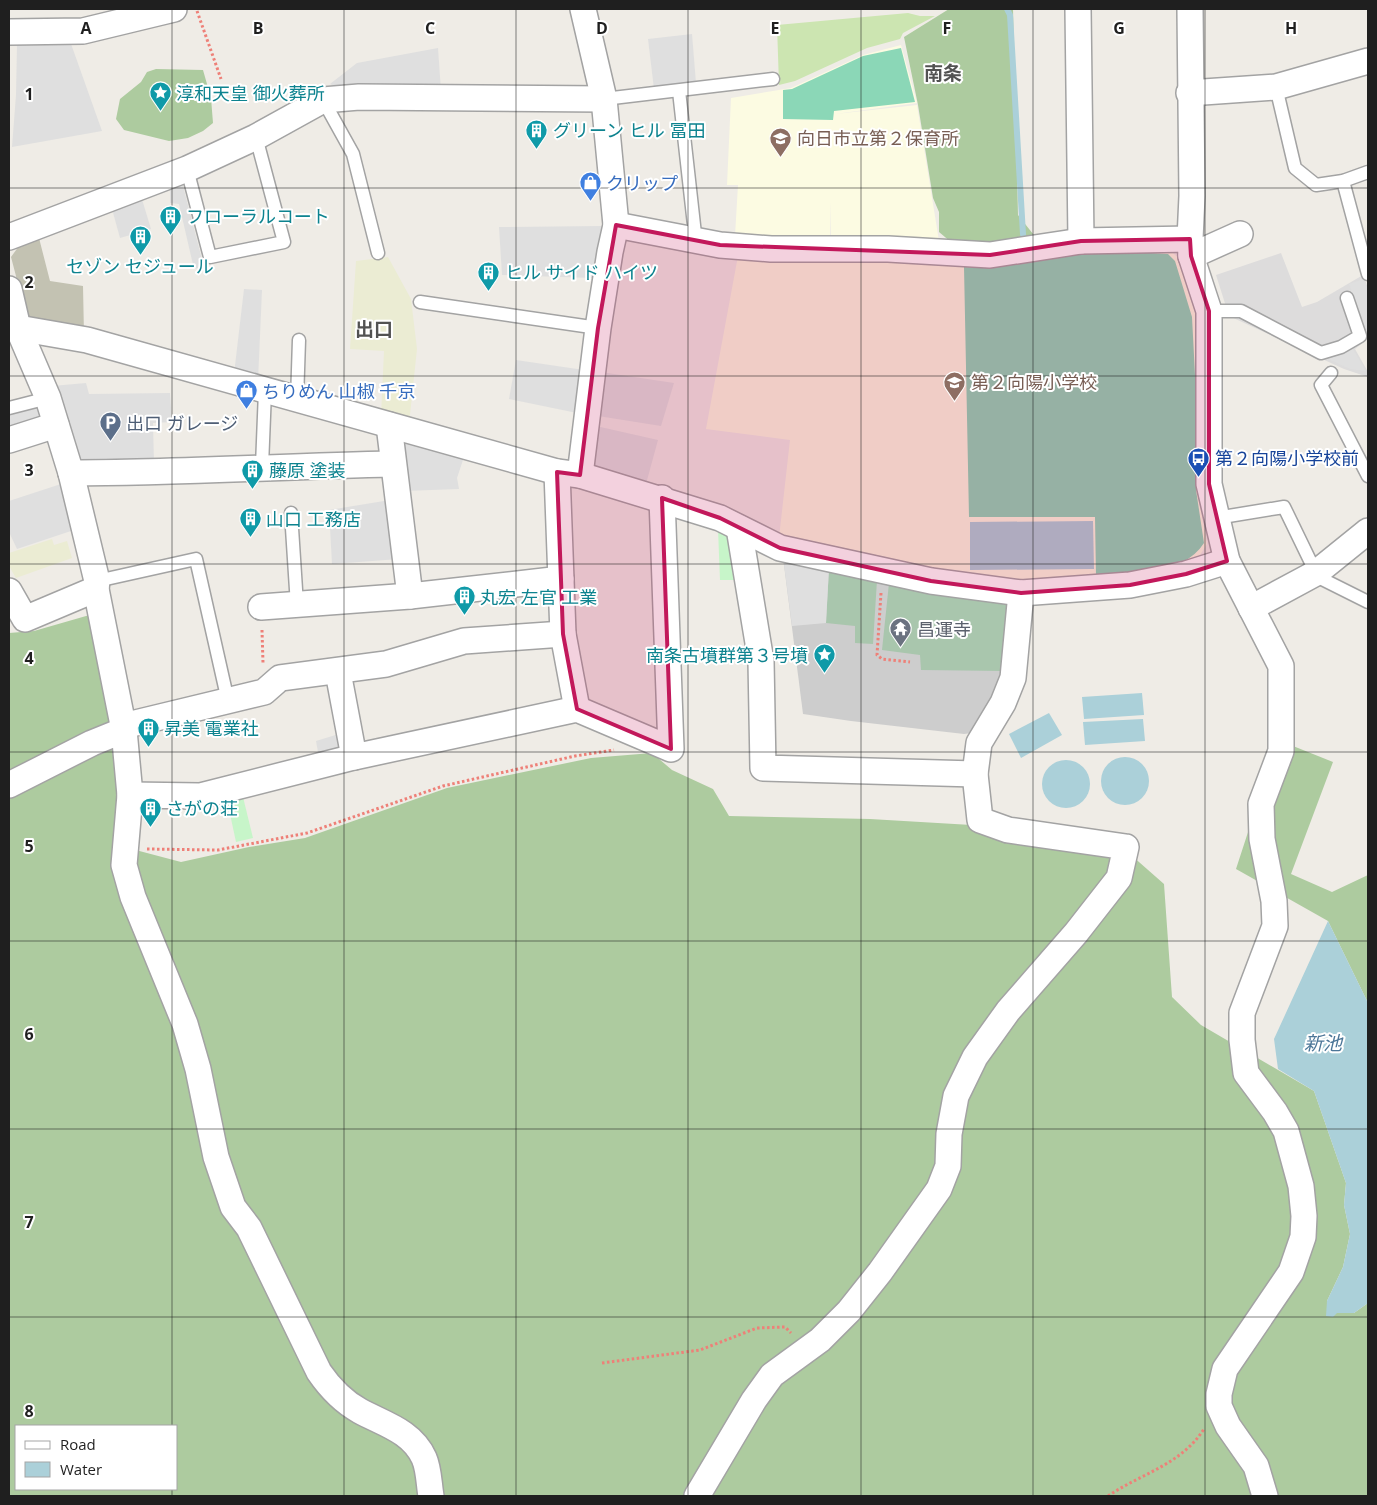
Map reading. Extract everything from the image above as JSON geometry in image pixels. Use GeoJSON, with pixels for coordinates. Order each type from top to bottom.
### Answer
{"type":"FeatureCollection","features":[{"type":"Feature","properties":{"kind":"street"},"geometry":{"type":"LineString","coordinates":[[9,32],[83,31],[185,9]]}},
{"type":"Feature","properties":{"kind":"street"},"geometry":{"type":"LineString","coordinates":[[577,709],[563,634],[561,579],[568,474],[598,328],[616,225],[604,99],[583,9]]}},
{"type":"Feature","properties":{"kind":"street"},"geometry":{"type":"LineString","coordinates":[[1078,9],[1081,241]]}},
{"type":"Feature","properties":{"kind":"street"},"geometry":{"type":"LineString","coordinates":[[1190,9],[1192,196],[1190,248],[1209,311],[1209,484],[1227,562],[1281,666],[1281,751],[1261,804],[1262,839],[1274,901],[1275,926],[1242,1013],[1242,1040],[1246,1073],[1275,1112],[1286,1131],[1301,1186],[1304,1237],[1291,1272],[1225,1369],[1219,1394],[1219,1406],[1228,1426],[1256,1466],[1265,1496]]}},
{"type":"Feature","properties":{"kind":"street"},"geometry":{"type":"LineString","coordinates":[[1190,93],[1276,87],[1368,61]]}},
{"type":"Feature","properties":{"kind":"street"},"geometry":{"type":"LineString","coordinates":[[9,237],[188,169],[256,137],[322,100],[359,97],[604,99]]}},
{"type":"Feature","properties":{"kind":"street"},"geometry":{"type":"LineString","coordinates":[[616,225],[696,242],[771,248],[888,249],[990,255],[1081,241],[1190,248],[1240,234]]}},
{"type":"Feature","properties":{"kind":"street"},"geometry":{"type":"LineString","coordinates":[[9,289],[18,328],[48,398],[71,473],[97,585],[124,728],[130,795],[124,865],[133,897],[185,1024],[198,1069],[216,1158],[233,1206],[248,1228],[318,1372],[332,1392],[360,1411],[391,1425],[408,1437],[425,1458],[431,1496]]}},
{"type":"Feature","properties":{"kind":"street"},"geometry":{"type":"LineString","coordinates":[[18,328],[86,340],[265,392],[662,498],[720,518],[780,548],[883,572],[1021,593],[1130,585],[1186,574],[1227,562]]}},
{"type":"Feature","properties":{"kind":"street"},"geometry":{"type":"LineString","coordinates":[[9,440],[56,425]]}},
{"type":"Feature","properties":{"kind":"street"},"geometry":{"type":"LineString","coordinates":[[389,426],[410,596]]}},
{"type":"Feature","properties":{"kind":"street"},"geometry":{"type":"LineString","coordinates":[[71,473],[162,473],[262,466],[393,464]]}},
{"type":"Feature","properties":{"kind":"street"},"geometry":{"type":"LineString","coordinates":[[130,795],[200,796],[354,757],[577,709],[672,749],[662,498]]}},
{"type":"Feature","properties":{"kind":"street"},"geometry":{"type":"LineString","coordinates":[[739,528],[761,661],[763,768],[975,774]]}},
{"type":"Feature","properties":{"kind":"street"},"geometry":{"type":"LineString","coordinates":[[1251,608],[1314,573],[1368,531]]}},
{"type":"Feature","properties":{"kind":"street"},"geometry":{"type":"LineString","coordinates":[[261,607],[410,596],[561,579]]}},
{"type":"Feature","properties":{"kind":"street"},"geometry":{"type":"LineString","coordinates":[[9,591],[25,619],[97,585]]}},
{"type":"Feature","properties":{"kind":"street"},"geometry":{"type":"LineString","coordinates":[[698,1496],[754,1400],[772,1376],[820,1340],[849,1311],[880,1272],[939,1189],[948,1166],[949,1134],[956,1096],[975,1057],[1008,1011],[1076,934],[1119,878],[1126,847],[1008,830],[980,820],[975,774],[979,743],[1003,703],[1013,678],[1021,593]]}},
{"type":"Feature","properties":{"kind":"street"},"geometry":{"type":"LineString","coordinates":[[9,785],[92,742],[124,728],[264,692],[280,678],[338,672],[386,664],[464,641],[563,634]]}},
{"type":"Feature","properties":{"kind":"street"},"geometry":{"type":"LineString","coordinates":[[338,672],[354,757]]}},
{"type":"Feature","properties":{"kind":"lane"},"geometry":{"type":"LineString","coordinates":[[604,99],[773,78]]}},
{"type":"Feature","properties":{"kind":"lane"},"geometry":{"type":"LineString","coordinates":[[1276,87],[1295,168],[1316,185],[1343,181],[1368,172]]}},
{"type":"Feature","properties":{"kind":"lane"},"geometry":{"type":"LineString","coordinates":[[679,91],[696,242]]}},
{"type":"Feature","properties":{"kind":"lane"},"geometry":{"type":"LineString","coordinates":[[322,100],[353,154],[378,253]]}},
{"type":"Feature","properties":{"kind":"lane"},"geometry":{"type":"LineString","coordinates":[[188,169],[210,258],[284,242],[256,137]]}},
{"type":"Feature","properties":{"kind":"lane"},"geometry":{"type":"LineString","coordinates":[[1343,181],[1368,274]]}},
{"type":"Feature","properties":{"kind":"lane"},"geometry":{"type":"LineString","coordinates":[[1209,311],[1241,311],[1321,353],[1341,347],[1360,336],[1347,298]]}},
{"type":"Feature","properties":{"kind":"lane"},"geometry":{"type":"LineString","coordinates":[[420,302],[598,328]]}},
{"type":"Feature","properties":{"kind":"lane"},"geometry":{"type":"LineString","coordinates":[[297,400],[299,340]]}},
{"type":"Feature","properties":{"kind":"lane"},"geometry":{"type":"LineString","coordinates":[[1331,373],[1321,385],[1368,476]]}},
{"type":"Feature","properties":{"kind":"lane"},"geometry":{"type":"LineString","coordinates":[[262,466],[265,392]]}},
{"type":"Feature","properties":{"kind":"lane"},"geometry":{"type":"LineString","coordinates":[[9,408],[48,398]]}},
{"type":"Feature","properties":{"kind":"lane"},"geometry":{"type":"LineString","coordinates":[[1216,518],[1284,507],[1314,573],[1368,602]]}},
{"type":"Feature","properties":{"kind":"lane"},"geometry":{"type":"LineString","coordinates":[[291,513],[297,605]]}},
{"type":"Feature","properties":{"kind":"lane"},"geometry":{"type":"LineString","coordinates":[[97,585],[196,559],[228,701]]}},
{"type":"Feature","properties":{"kind":"path"},"geometry":{"type":"LineString","coordinates":[[185,9],[221,79]]}},
{"type":"Feature","properties":{"kind":"path"},"geometry":{"type":"LineString","coordinates":[[883,572],[877,655],[882,659],[910,662]]}},
{"type":"Feature","properties":{"kind":"path"},"geometry":{"type":"LineString","coordinates":[[261,607],[264,692]]}},
{"type":"Feature","properties":{"kind":"path"},"geometry":{"type":"LineString","coordinates":[[126,848],[178,851],[218,850],[297,835],[442,786],[574,756],[622,750]]}},
{"type":"Feature","properties":{"kind":"path"},"geometry":{"type":"LineString","coordinates":[[602,1363],[700,1350],[756,1328],[786,1327],[806,1351]]}},
{"type":"Feature","properties":{"kind":"path"},"geometry":{"type":"LineString","coordinates":[[1108,1496],[1168,1465],[1199,1438],[1219,1406]]}},
{"type":"Feature","properties":{"kind":"highlighted area"},"geometry":{"type":"Polygon","coordinates":[[[616,225],[720,245],[990,255],[1081,241],[1190,239],[1191,256],[1209,311],[1209,484],[1227,561],[1186,574],[1130,585],[1021,593],[931,581],[780,548],[720,518],[662,498],[671,749],[577,709],[563,634],[557,472],[580,475],[598,328],[616,225]]]}},
{"type":"Feature","properties":{"kind":"shaded area"},"geometry":{"type":"Polygon","coordinates":[[[692,34],[696,83],[654,89],[648,39],[692,34]]]}},
{"type":"Feature","properties":{"kind":"shaded area"},"geometry":{"type":"Polygon","coordinates":[[[70,41],[102,131],[12,147],[17,44],[70,41]]]}},
{"type":"Feature","properties":{"kind":"shaded area","name":"向日市立第２保育所"},"geometry":{"type":"Polygon","coordinates":[[[901,45],[917,103],[835,114],[917,105],[939,241],[831,240],[831,201],[830,239],[735,236],[738,185],[727,185],[731,98],[791,88],[863,55],[901,45]]]}},
{"type":"Feature","properties":{"kind":"shaded area"},"geometry":{"type":"Polygon","coordinates":[[[438,48],[441,91],[346,92],[330,84],[357,63],[438,48]]]}},
{"type":"Feature","properties":{"kind":"shaded area"},"geometry":{"type":"Polygon","coordinates":[[[182,182],[204,267],[194,269],[179,204],[170,203],[170,189],[182,182]]]}},
{"type":"Feature","properties":{"kind":"shaded area"},"geometry":{"type":"Polygon","coordinates":[[[141,196],[151,229],[120,238],[112,209],[141,196]]]}},
{"type":"Feature","properties":{"kind":"shaded area"},"geometry":{"type":"Polygon","coordinates":[[[602,226],[593,278],[502,275],[499,227],[602,226]]]}},
{"type":"Feature","properties":{"kind":"shaded area"},"geometry":{"type":"Polygon","coordinates":[[[39,238],[50,281],[83,286],[84,335],[27,318],[11,257],[19,246],[39,238]]]}},
{"type":"Feature","properties":{"kind":"shaded area","name":"第２向陽小学校"},"geometry":{"type":"Polygon","coordinates":[[[1095,247],[1170,250],[1178,258],[1196,317],[1197,490],[1207,544],[1198,558],[1185,567],[1004,583],[779,538],[790,440],[706,429],[738,256],[1095,247]]]}},
{"type":"Feature","properties":{"kind":"shaded area"},"geometry":{"type":"Polygon","coordinates":[[[1281,253],[1302,307],[1317,302],[1363,275],[1368,288],[1368,339],[1355,349],[1368,372],[1368,377],[1344,369],[1229,316],[1216,275],[1281,253]]]}},
{"type":"Feature","properties":{"kind":"shaded area"},"geometry":{"type":"Polygon","coordinates":[[[388,257],[411,299],[417,349],[409,424],[381,416],[384,351],[350,349],[356,261],[388,257]]]}},
{"type":"Feature","properties":{"kind":"shaded area"},"geometry":{"type":"Polygon","coordinates":[[[1364,279],[1368,291],[1368,335],[1349,284],[1364,279]]]}},
{"type":"Feature","properties":{"kind":"shaded area"},"geometry":{"type":"Polygon","coordinates":[[[244,289],[262,290],[258,381],[234,374],[244,289]]]}},
{"type":"Feature","properties":{"kind":"shaded area"},"geometry":{"type":"Polygon","coordinates":[[[1353,349],[1366,371],[1350,369],[1324,357],[1353,349]]]}},
{"type":"Feature","properties":{"kind":"shaded area"},"geometry":{"type":"Polygon","coordinates":[[[516,360],[584,370],[577,413],[509,399],[516,360]]]}},
{"type":"Feature","properties":{"kind":"shaded area"},"geometry":{"type":"Polygon","coordinates":[[[601,372],[674,383],[661,426],[598,416],[601,372]]]}},
{"type":"Feature","properties":{"kind":"shaded area","name":"出口 ガレージ"},"geometry":{"type":"Polygon","coordinates":[[[86,383],[89,394],[170,393],[172,422],[153,423],[154,464],[83,468],[52,386],[86,383]]]}},
{"type":"Feature","properties":{"kind":"shaded area"},"geometry":{"type":"Polygon","coordinates":[[[42,405],[44,413],[39,422],[9,432],[9,415],[42,405]]]}},
{"type":"Feature","properties":{"kind":"shaded area"},"geometry":{"type":"Polygon","coordinates":[[[596,426],[658,440],[646,484],[601,474],[593,463],[596,426]]]}},
{"type":"Feature","properties":{"kind":"shaded area"},"geometry":{"type":"Polygon","coordinates":[[[405,440],[464,457],[457,478],[459,489],[404,491],[400,446],[405,440]]]}},
{"type":"Feature","properties":{"kind":"shaded area"},"geometry":{"type":"Polygon","coordinates":[[[64,483],[77,529],[17,549],[9,532],[9,501],[64,483]]]}},
{"type":"Feature","properties":{"kind":"shaded area"},"geometry":{"type":"Polygon","coordinates":[[[390,500],[399,559],[332,564],[329,510],[390,500]]]}},
{"type":"Feature","properties":{"kind":"shaded area"},"geometry":{"type":"Polygon","coordinates":[[[52,539],[54,545],[67,541],[72,558],[16,578],[9,566],[9,553],[52,539]]]}},
{"type":"Feature","properties":{"kind":"shaded area","name":"昌運寺"},"geometry":{"type":"Polygon","coordinates":[[[783,557],[1006,604],[1011,611],[1002,685],[972,733],[964,734],[803,714],[783,557]]]}},
{"type":"Feature","properties":{"kind":"shaded area"},"geometry":{"type":"Polygon","coordinates":[[[783,557],[829,568],[826,623],[792,626],[783,557]]]}},
{"type":"Feature","properties":{"kind":"shaded area"},"geometry":{"type":"Polygon","coordinates":[[[829,568],[877,580],[873,644],[855,643],[855,626],[826,623],[829,568]]]}},
{"type":"Feature","properties":{"kind":"shaded area"},"geometry":{"type":"Polygon","coordinates":[[[889,583],[993,599],[1006,604],[1010,610],[1004,671],[921,670],[920,655],[882,650],[889,583]]]}},
{"type":"Feature","properties":{"kind":"shaded area"},"geometry":{"type":"Polygon","coordinates":[[[342,733],[340,753],[319,758],[316,741],[342,733]]]}},
{"type":"Feature","properties":{"kind":"green space"},"geometry":{"type":"Polygon","coordinates":[[[949,9],[1013,9],[1018,215],[1037,239],[958,248],[939,232],[939,212],[933,198],[918,105],[904,37],[949,9]]]}},
{"type":"Feature","properties":{"kind":"green space"},"geometry":{"type":"Polygon","coordinates":[[[908,13],[920,16],[935,16],[903,33],[900,39],[867,48],[795,81],[779,85],[777,25],[908,13]]]}},
{"type":"Feature","properties":{"kind":"green space"},"geometry":{"type":"Polygon","coordinates":[[[901,48],[915,102],[834,111],[833,120],[783,119],[783,90],[792,89],[863,56],[901,48]]]}},
{"type":"Feature","properties":{"kind":"green space"},"geometry":{"type":"Polygon","coordinates":[[[156,69],[203,70],[211,98],[213,123],[203,131],[188,138],[169,141],[124,130],[116,119],[120,99],[141,82],[147,72],[156,69]]]}},
{"type":"Feature","properties":{"kind":"green space"},"geometry":{"type":"Polygon","coordinates":[[[1098,250],[1168,254],[1175,261],[1192,317],[1195,375],[1196,490],[1204,543],[1195,554],[1183,562],[1155,571],[1096,576],[1095,517],[969,517],[964,267],[990,268],[1098,250]]]}},
{"type":"Feature","properties":{"kind":"green space"},"geometry":{"type":"Polygon","coordinates":[[[718,529],[735,541],[741,580],[720,580],[718,529]]]}},
{"type":"Feature","properties":{"kind":"green space"},"geometry":{"type":"Polygon","coordinates":[[[93,614],[124,798],[128,848],[181,862],[249,847],[305,838],[447,788],[591,758],[652,753],[672,770],[713,789],[729,816],[870,819],[1106,833],[1164,884],[1172,997],[1201,1025],[1314,1091],[1346,1183],[1344,1205],[1350,1234],[1343,1267],[1327,1301],[1337,1313],[1354,1313],[1368,1303],[1368,1496],[9,1496],[9,633],[34,631],[93,614]]]}},
{"type":"Feature","properties":{"kind":"green space"},"geometry":{"type":"Polygon","coordinates":[[[1278,740],[1333,762],[1291,874],[1332,892],[1368,875],[1368,1003],[1328,921],[1236,869],[1278,740]]]}},
{"type":"Feature","properties":{"kind":"green space"},"geometry":{"type":"Polygon","coordinates":[[[243,797],[253,838],[236,842],[227,800],[243,797]]]}},
{"type":"Feature","properties":{"kind":"water"},"geometry":{"type":"Polygon","coordinates":[[[1093,521],[1094,569],[970,570],[970,522],[1093,521]]]}},
{"type":"Feature","properties":{"kind":"water"},"geometry":{"type":"Polygon","coordinates":[[[1142,693],[1144,715],[1084,719],[1082,697],[1142,693]]]}},
{"type":"Feature","properties":{"kind":"water"},"geometry":{"type":"Polygon","coordinates":[[[1049,713],[1062,735],[1021,758],[1009,734],[1049,713]]]}},
{"type":"Feature","properties":{"kind":"water"},"geometry":{"type":"Polygon","coordinates":[[[1143,719],[1145,741],[1085,745],[1083,722],[1143,719]]]}},
{"type":"Feature","properties":{"kind":"water"},"geometry":{"type":"Polygon","coordinates":[[[1120,757],[1130,757],[1142,764],[1149,776],[1149,786],[1142,798],[1130,805],[1120,805],[1112,801],[1105,794],[1101,786],[1101,776],[1105,768],[1112,761],[1120,757]]]}},
{"type":"Feature","properties":{"kind":"water"},"geometry":{"type":"Polygon","coordinates":[[[1061,760],[1071,760],[1083,767],[1090,779],[1090,789],[1083,801],[1071,808],[1061,808],[1053,804],[1046,797],[1042,789],[1042,779],[1046,771],[1053,764],[1061,760]]]}},
{"type":"Feature","properties":{"kind":"water","name":"新池"},"geometry":{"type":"Polygon","coordinates":[[[1328,921],[1368,1003],[1368,1303],[1354,1313],[1337,1313],[1333,1317],[1326,1316],[1327,1301],[1343,1267],[1350,1234],[1344,1205],[1346,1183],[1314,1091],[1278,1069],[1274,1039],[1328,921]]]}},
{"type":"Feature","properties":{"kind":"waterway"},"geometry":{"type":"LineString","coordinates":[[1007,9],[1010,15],[1023,234]]}},
{"type":"Feature","properties":{"kind":"place","name":"淳和天皇 御火葬所"},"geometry":{"type":"Point","coordinates":[160,112]}},
{"type":"Feature","properties":{"kind":"place","name":"グリーン ヒル 冨田"},"geometry":{"type":"Point","coordinates":[537,149]}},
{"type":"Feature","properties":{"kind":"place","name":"向日市立第２保育所"},"geometry":{"type":"Point","coordinates":[781,157]}},
{"type":"Feature","properties":{"kind":"place","name":"クリップ"},"geometry":{"type":"Point","coordinates":[590,202]}},
{"type":"Feature","properties":{"kind":"place","name":"フローラルコート"},"geometry":{"type":"Point","coordinates":[170,235]}},
{"type":"Feature","properties":{"kind":"place","name":"セゾン セジュール"},"geometry":{"type":"Point","coordinates":[140,255]}},
{"type":"Feature","properties":{"kind":"place","name":"ヒル サイド ハイツ"},"geometry":{"type":"Point","coordinates":[489,291]}},
{"type":"Feature","properties":{"kind":"place","name":"第２向陽小学校"},"geometry":{"type":"Point","coordinates":[955,401]}},
{"type":"Feature","properties":{"kind":"place","name":"ちりめん 山椒 千京"},"geometry":{"type":"Point","coordinates":[246,410]}},
{"type":"Feature","properties":{"kind":"place","name":"出口 ガレージ"},"geometry":{"type":"Point","coordinates":[110,442]}},
{"type":"Feature","properties":{"kind":"place","name":"第２向陽小学校前"},"geometry":{"type":"Point","coordinates":[1199,477]}},
{"type":"Feature","properties":{"kind":"place","name":"藤原 塗装"},"geometry":{"type":"Point","coordinates":[253,489]}},
{"type":"Feature","properties":{"kind":"place","name":"山口 工務店"},"geometry":{"type":"Point","coordinates":[250,538]}},
{"type":"Feature","properties":{"kind":"place","name":"丸宏 左官 工業"},"geometry":{"type":"Point","coordinates":[464,616]}},
{"type":"Feature","properties":{"kind":"place","name":"昌運寺"},"geometry":{"type":"Point","coordinates":[901,648]}},
{"type":"Feature","properties":{"kind":"place","name":"南条古墳群第３号墳"},"geometry":{"type":"Point","coordinates":[824,674]}},
{"type":"Feature","properties":{"kind":"place","name":"昇美 電業社"},"geometry":{"type":"Point","coordinates":[148,747]}},
{"type":"Feature","properties":{"kind":"place","name":"さがの荘"},"geometry":{"type":"Point","coordinates":[150,827]}},
{"type":"Feature","properties":{"kind":"district","name":"南条"},"geometry":{"type":"Point","coordinates":[943,73]}},
{"type":"Feature","properties":{"kind":"district","name":"出口"},"geometry":{"type":"Point","coordinates":[374,329]}}]}
